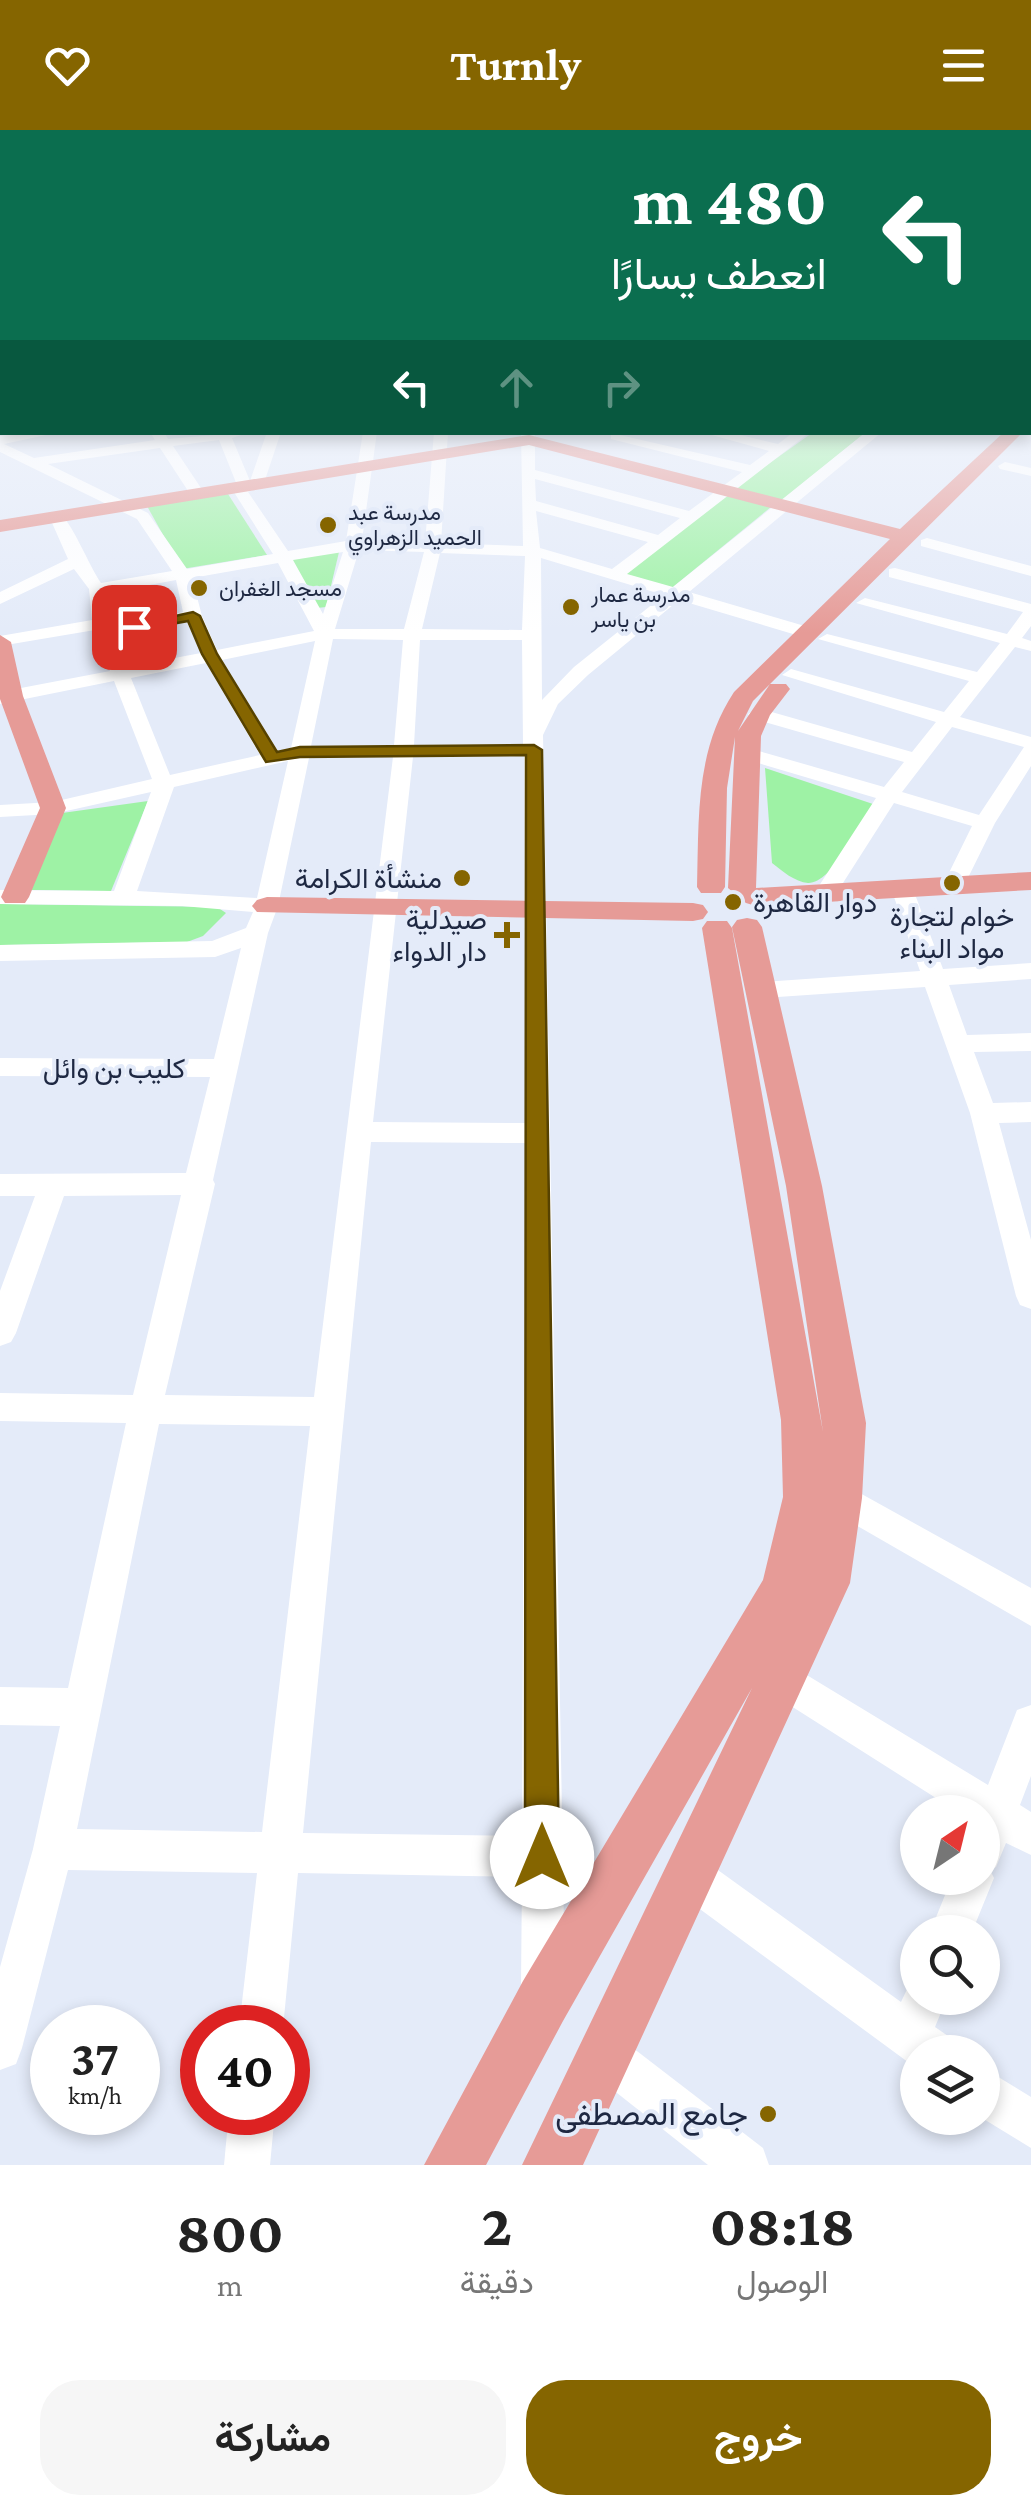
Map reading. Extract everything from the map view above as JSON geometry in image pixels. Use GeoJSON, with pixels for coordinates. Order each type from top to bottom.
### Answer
{"type":"FeatureCollection","features":[{"type":"Feature","properties":{"kind":"main road"},"geometry":{"type":"LineString","coordinates":[[0,526],[362,467],[439,443]]}},
{"type":"Feature","properties":{"kind":"main road"},"geometry":{"type":"LineString","coordinates":[[546,443],[583,457],[904,536]]}},
{"type":"Feature","properties":{"kind":"main road"},"geometry":{"type":"LineString","coordinates":[[552,2165],[828,1583],[840,1498],[845,1423],[804,1186],[763,990],[732,908],[745,753],[758,714],[818,636],[904,536],[1003,443]]}},
{"type":"Feature","properties":{"kind":"main road"},"geometry":{"type":"LineString","coordinates":[[454,2165],[543,2001],[784,1588],[805,1498],[796,1385],[732,908],[717,754],[727,718],[743,697],[865,603],[1030,443]]}},
{"type":"Feature","properties":{"kind":"main road"},"geometry":{"type":"LineString","coordinates":[[0,642],[6,697],[53,808],[7,897]]}},
{"type":"Feature","properties":{"kind":"main road"},"geometry":{"type":"LineString","coordinates":[[732,908],[826,892],[1031,881]]}},
{"type":"Feature","properties":{"kind":"main road"},"geometry":{"type":"LineString","coordinates":[[262,919],[383,908],[732,908],[1031,891]]}},
{"type":"Feature","properties":{"kind":"street"},"geometry":{"type":"LineString","coordinates":[[0,443],[144,516],[182,573],[193,616],[210,654],[272,758]]}},
{"type":"Feature","properties":{"kind":"street"},"geometry":{"type":"LineString","coordinates":[[34,462],[135,443]]}},
{"type":"Feature","properties":{"kind":"street"},"geometry":{"type":"LineString","coordinates":[[164,443],[197,494]]}},
{"type":"Feature","properties":{"kind":"street"},"geometry":{"type":"LineString","coordinates":[[227,443],[247,488],[325,634]]}},
{"type":"Feature","properties":{"kind":"street"},"geometry":{"type":"LineString","coordinates":[[247,488],[269,443]]}},
{"type":"Feature","properties":{"kind":"street"},"geometry":{"type":"LineString","coordinates":[[0,2048],[6,1994],[53,1849],[146,1412],[325,634],[352,544],[367,443]]}},
{"type":"Feature","properties":{"kind":"street"},"geometry":{"type":"LineString","coordinates":[[263,2005],[383,908],[404,750],[412,633],[432,546],[439,443]]}},
{"type":"Feature","properties":{"kind":"street"},"geometry":{"type":"LineString","coordinates":[[528,443],[536,910],[543,2001]]}},
{"type":"Feature","properties":{"kind":"street"},"geometry":{"type":"LineString","coordinates":[[583,457],[605,443]]}},
{"type":"Feature","properties":{"kind":"street"},"geometry":{"type":"LineString","coordinates":[[652,443],[752,470]]}},
{"type":"Feature","properties":{"kind":"street"},"geometry":{"type":"LineString","coordinates":[[752,443],[780,450]]}},
{"type":"Feature","properties":{"kind":"street"},"geometry":{"type":"LineString","coordinates":[[620,570],[789,443]]}},
{"type":"Feature","properties":{"kind":"street"},"geometry":{"type":"LineString","coordinates":[[534,741],[550,702],[581,670],[861,443]]}},
{"type":"Feature","properties":{"kind":"street"},"geometry":{"type":"LineString","coordinates":[[1006,466],[1031,472]]}},
{"type":"Feature","properties":{"kind":"street"},"geometry":{"type":"LineString","coordinates":[[528,473],[690,516]]}},
{"type":"Feature","properties":{"kind":"street"},"geometry":{"type":"LineString","coordinates":[[528,504],[658,540]]}},
{"type":"Feature","properties":{"kind":"street"},"geometry":{"type":"LineString","coordinates":[[57,516],[77,561],[97,589],[103,628],[118,672],[164,785],[123,898]]}},
{"type":"Feature","properties":{"kind":"street"},"geometry":{"type":"LineString","coordinates":[[927,543],[1028,566]]}},
{"type":"Feature","properties":{"kind":"street"},"geometry":{"type":"LineString","coordinates":[[97,589],[352,544],[530,544],[620,570],[678,595],[982,679]]}},
{"type":"Feature","properties":{"kind":"street"},"geometry":{"type":"LineString","coordinates":[[0,600],[77,561]]}},
{"type":"Feature","properties":{"kind":"street"},"geometry":{"type":"LineString","coordinates":[[994,599],[1028,566]]}},
{"type":"Feature","properties":{"kind":"street"},"geometry":{"type":"LineString","coordinates":[[826,892],[914,760],[982,679],[1021,644],[1031,611],[896,573]]}},
{"type":"Feature","properties":{"kind":"street"},"geometry":{"type":"LineString","coordinates":[[865,603],[1021,644]]}},
{"type":"Feature","properties":{"kind":"street"},"geometry":{"type":"LineString","coordinates":[[0,642],[193,616]]}},
{"type":"Feature","properties":{"kind":"street"},"geometry":{"type":"LineString","coordinates":[[6,697],[325,634],[531,635]]}},
{"type":"Feature","properties":{"kind":"street"},"geometry":{"type":"LineString","coordinates":[[790,675],[1031,743]]}},
{"type":"Feature","properties":{"kind":"street"},"geometry":{"type":"LineString","coordinates":[[758,714],[914,760]]}},
{"type":"Feature","properties":{"kind":"street"},"geometry":{"type":"LineString","coordinates":[[0,811],[53,808],[300,752],[534,741]]}},
{"type":"Feature","properties":{"kind":"street"},"geometry":{"type":"LineString","coordinates":[[954,885],[984,823],[1031,751]]}},
{"type":"Feature","properties":{"kind":"street"},"geometry":{"type":"LineString","coordinates":[[745,753],[984,823]]}},
{"type":"Feature","properties":{"kind":"street"},"geometry":{"type":"LineString","coordinates":[[7,897],[123,898],[262,919]]}},
{"type":"Feature","properties":{"kind":"street"},"geometry":{"type":"LineString","coordinates":[[905,898],[1023,1233],[1031,1296]]}},
{"type":"Feature","properties":{"kind":"street"},"geometry":{"type":"LineString","coordinates":[[0,953],[215,949],[262,919]]}},
{"type":"Feature","properties":{"kind":"street"},"geometry":{"type":"LineString","coordinates":[[763,990],[1031,971]]}},
{"type":"Feature","properties":{"kind":"street"},"geometry":{"type":"LineString","coordinates":[[956,1044],[1031,1042]]}},
{"type":"Feature","properties":{"kind":"street","name":"كليب بن وائل"},"geometry":{"type":"LineString","coordinates":[[0,1067],[228,1068]]}},
{"type":"Feature","properties":{"kind":"street"},"geometry":{"type":"LineString","coordinates":[[983,1113],[1031,1112]]}},
{"type":"Feature","properties":{"kind":"street"},"geometry":{"type":"LineString","coordinates":[[358,1132],[538,1132]]}},
{"type":"Feature","properties":{"kind":"street"},"geometry":{"type":"LineString","coordinates":[[0,1185],[201,1184]]}},
{"type":"Feature","properties":{"kind":"street"},"geometry":{"type":"LineString","coordinates":[[0,1333],[53,1186]]}},
{"type":"Feature","properties":{"kind":"street"},"geometry":{"type":"LineString","coordinates":[[0,1408],[328,1412]]}},
{"type":"Feature","properties":{"kind":"street"},"geometry":{"type":"LineString","coordinates":[[840,1498],[1031,1608]]}},
{"type":"Feature","properties":{"kind":"street"},"geometry":{"type":"LineString","coordinates":[[782,1679],[1015,1825],[1031,1724]]}},
{"type":"Feature","properties":{"kind":"street"},"geometry":{"type":"LineString","coordinates":[[0,1706],[82,1707]]}},
{"type":"Feature","properties":{"kind":"street"},"geometry":{"type":"LineString","coordinates":[[53,1849],[542,1857]]}},
{"type":"Feature","properties":{"kind":"street"},"geometry":{"type":"LineString","coordinates":[[689,1875],[922,2029]]}},
{"type":"Feature","properties":{"kind":"street"},"geometry":{"type":"LineString","coordinates":[[604,2054],[746,2165]]}},
{"type":"Feature","properties":{"kind":"street"},"geometry":{"type":"LineString","coordinates":[[1000,2103],[1031,2125]]}},
{"type":"Feature","properties":{"kind":"street"},"geometry":{"type":"LineString","coordinates":[[246,2165],[249,2135]]}},
{"type":"Feature","properties":{"kind":"green space"},"geometry":{"type":"Polygon","coordinates":[[[798,443],[853,443],[781,501],[733,489],[798,443]]]}},
{"type":"Feature","properties":{"kind":"green space"},"geometry":{"type":"Polygon","coordinates":[[[228,494],[267,555],[182,569],[147,506],[228,494]]]}},
{"type":"Feature","properties":{"kind":"green space"},"geometry":{"type":"Polygon","coordinates":[[[725,494],[771,507],[668,591],[616,575],[725,494]]]}},
{"type":"Feature","properties":{"kind":"green space"},"geometry":{"type":"Polygon","coordinates":[[[339,552],[326,607],[317,608],[286,560],[339,552]]]}},
{"type":"Feature","properties":{"kind":"green space"},"geometry":{"type":"Polygon","coordinates":[[[765,768],[876,805],[836,864],[817,881],[798,881],[772,863],[765,768]]]}},
{"type":"Feature","properties":{"kind":"green space"},"geometry":{"type":"Polygon","coordinates":[[[148,801],[111,891],[28,890],[62,813],[148,801]]]}},
{"type":"Feature","properties":{"kind":"green space"},"geometry":{"type":"Polygon","coordinates":[[[0,904],[217,907],[226,913],[203,936],[187,942],[0,945],[0,904]]]}},
{"type":"Feature","properties":{"kind":"place","name":"مدرسة عبد الحميد الزهراوي"},"geometry":{"type":"Point","coordinates":[328,525]}},
{"type":"Feature","properties":{"kind":"place","name":"مسجد الغفران"},"geometry":{"type":"Point","coordinates":[199,588]}},
{"type":"Feature","properties":{"kind":"place","name":"مدرسة عمار بن ياسر"},"geometry":{"type":"Point","coordinates":[571,607]}},
{"type":"Feature","properties":{"kind":"place","name":"منشأة الكرامة"},"geometry":{"type":"Point","coordinates":[462,878]}},
{"type":"Feature","properties":{"kind":"place","name":"خوام لتجارة مواد البناء"},"geometry":{"type":"Point","coordinates":[952,883]}},
{"type":"Feature","properties":{"kind":"place","name":"دوار القاهرة"},"geometry":{"type":"Point","coordinates":[733,902]}},
{"type":"Feature","properties":{"kind":"place","name":"صيدلية دار الدواء"},"geometry":{"type":"Point","coordinates":[507,935]}},
{"type":"Feature","properties":{"kind":"place","name":"جامع المصطفى"},"geometry":{"type":"Point","coordinates":[768,2114]}},
{"type":"Feature","properties":{"kind":"route"},"geometry":{"type":"LineString","coordinates":[[134,627],[193,616],[210,654],[272,758],[300,752],[534,750],[542,1857]]}}]}
